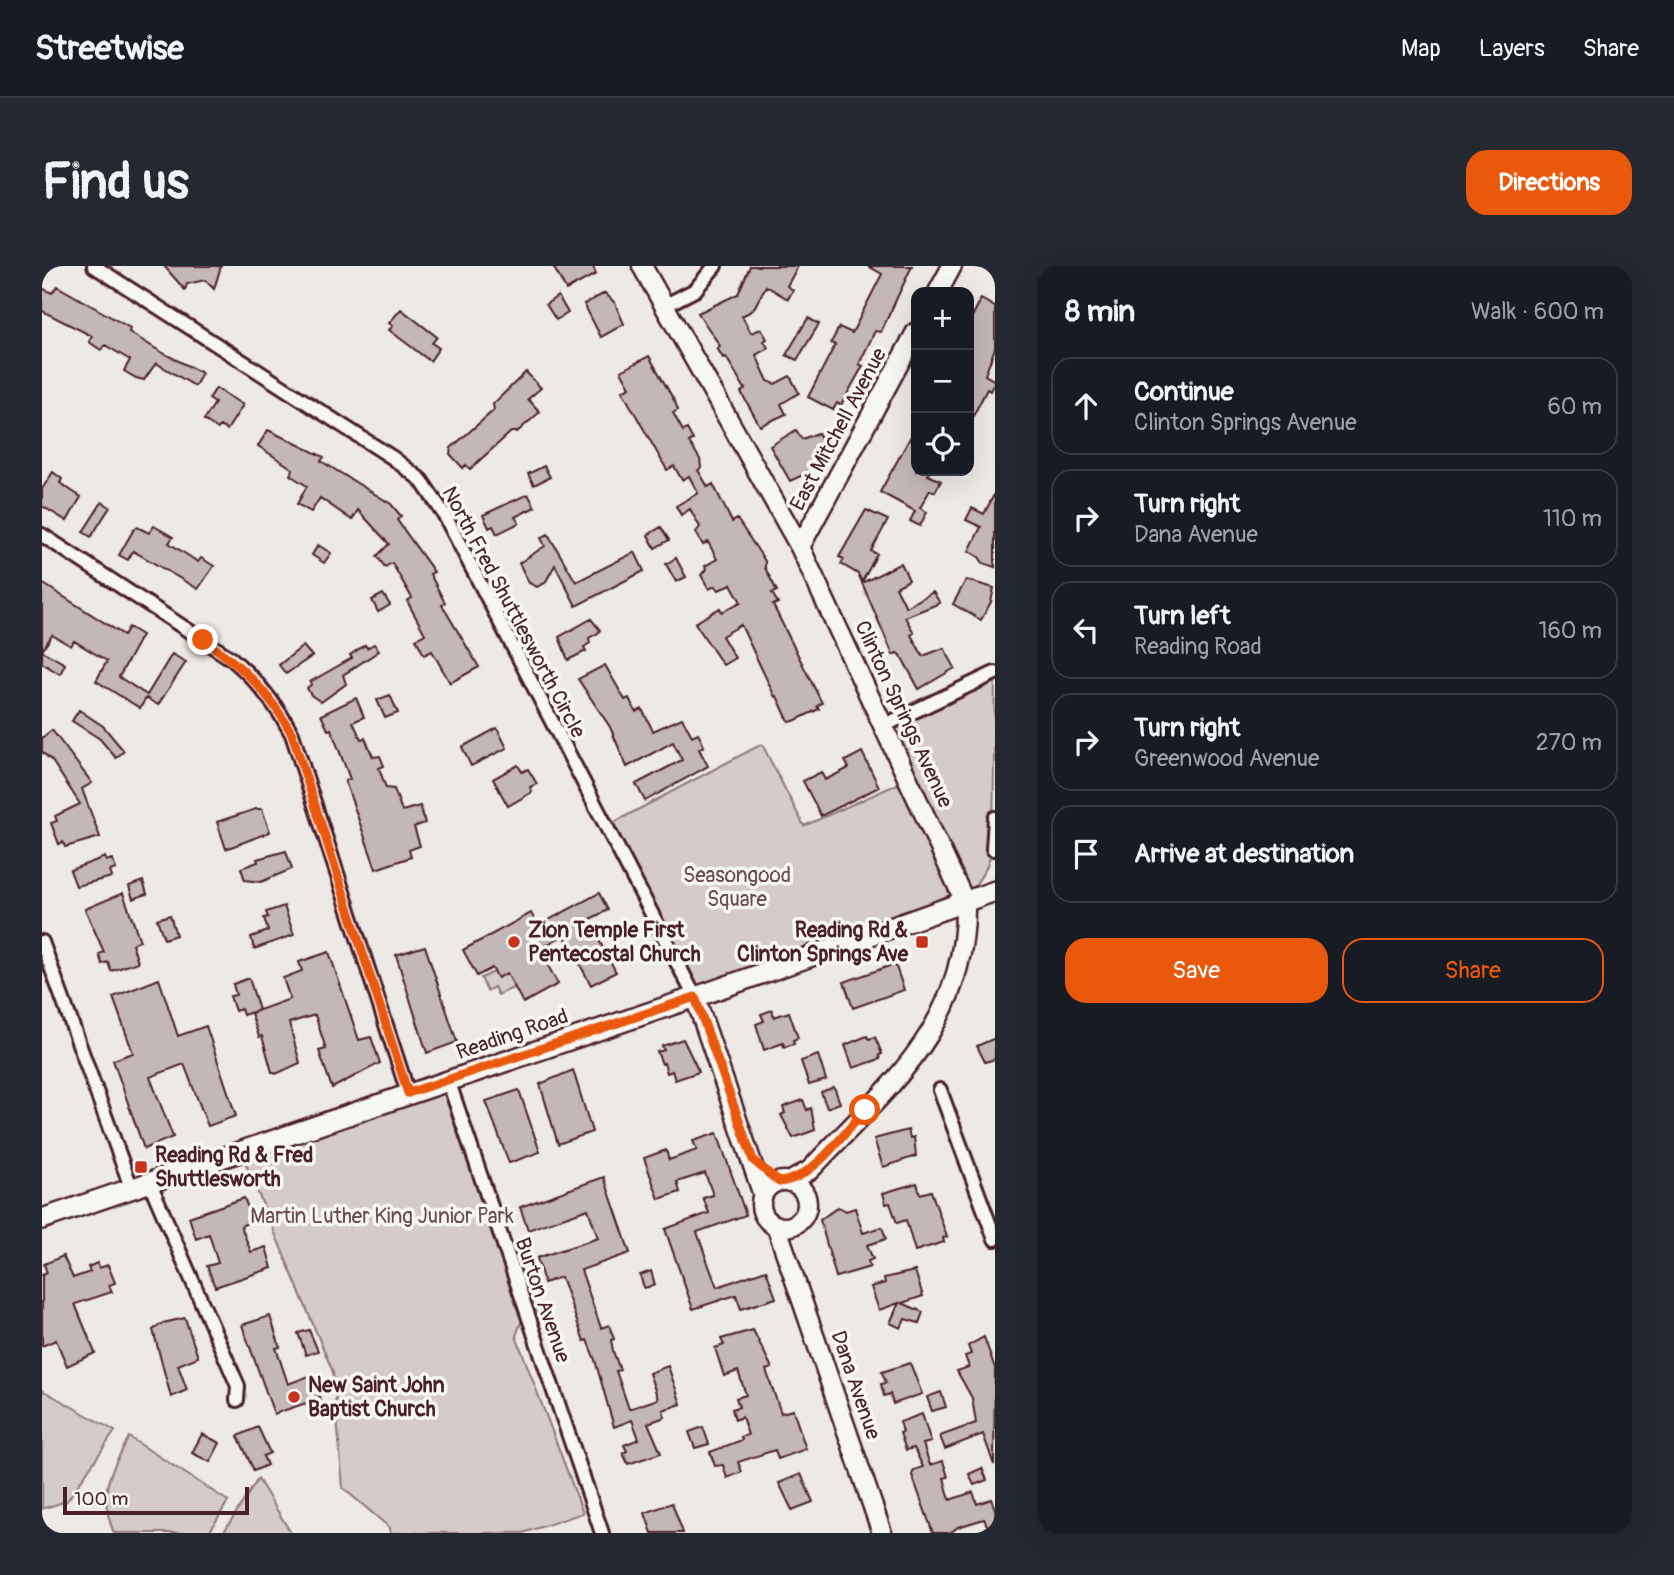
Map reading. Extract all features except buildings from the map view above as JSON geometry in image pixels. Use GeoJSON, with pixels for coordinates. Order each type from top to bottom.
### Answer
{"type":"FeatureCollection","features":[{"type":"Feature","properties":{"kind":"main road","name":"Reading Road"},"geometry":{"type":"LineString","coordinates":[[42,1219],[695,997],[995,891]]}},
{"type":"Feature","properties":{"kind":"street","name":"North Fred Shuttlesworth Circle"},"geometry":{"type":"LineString","coordinates":[[94,266],[371,444],[421,480],[444,514],[695,997]]}},
{"type":"Feature","properties":{"kind":"street","name":"Clinton Springs Avenue"},"geometry":{"type":"LineString","coordinates":[[642,266],[800,547],[965,902],[966,929],[961,958],[947,1004],[934,1030],[917,1055],[810,1170],[784,1182]]}},
{"type":"Feature","properties":{"kind":"street"},"geometry":{"type":"LineString","coordinates":[[664,306],[695,290],[715,266]]}},
{"type":"Feature","properties":{"kind":"street"},"geometry":{"type":"LineString","coordinates":[[941,287],[952,266]]}},
{"type":"Feature","properties":{"kind":"street","name":"East Mitchell Avenue"},"geometry":{"type":"LineString","coordinates":[[800,547],[911,341]]}},
{"type":"Feature","properties":{"kind":"street"},"geometry":{"type":"LineString","coordinates":[[42,535],[232,659],[250,674],[278,709],[292,734],[408,1093]]}},
{"type":"Feature","properties":{"kind":"street"},"geometry":{"type":"LineString","coordinates":[[885,725],[995,673]]}},
{"type":"Feature","properties":{"kind":"street"},"geometry":{"type":"LineString","coordinates":[[993,849],[995,818]]}},
{"type":"Feature","properties":{"kind":"street"},"geometry":{"type":"LineString","coordinates":[[42,942],[140,1184],[238,1386],[237,1400]]}},
{"type":"Feature","properties":{"kind":"street"},"geometry":{"type":"LineString","coordinates":[[695,997],[753,1160],[753,1168],[763,1195],[764,1216],[776,1225],[795,1224]]}},
{"type":"Feature","properties":{"kind":"street","name":"Burton Avenue"},"geometry":{"type":"LineString","coordinates":[[448,1080],[602,1533]]}},
{"type":"Feature","properties":{"kind":"street"},"geometry":{"type":"LineString","coordinates":[[940,1090],[995,1239]]}},
{"type":"Feature","properties":{"kind":"street"},"geometry":{"type":"LineString","coordinates":[[753,1160],[804,1193],[807,1207],[795,1224],[785,1253]]}},
{"type":"Feature","properties":{"kind":"street","name":"Clinton Springs Avenue"},"geometry":{"type":"LineString","coordinates":[[804,1193],[810,1170]]}},
{"type":"Feature","properties":{"kind":"street"},"geometry":{"type":"LineString","coordinates":[[763,1195],[784,1182]]}},
{"type":"Feature","properties":{"kind":"street","name":"Dana Avenue"},"geometry":{"type":"LineString","coordinates":[[776,1225],[882,1533]]}},
{"type":"Feature","properties":{"kind":"green space","name":"Seasongood Square"},"geometry":{"type":"Polygon","coordinates":[[[995,673],[993,849],[986,868],[965,902],[695,997],[605,827],[762,744],[804,826],[909,779],[885,725],[995,673]]]}},
{"type":"Feature","properties":{"kind":"green space"},"geometry":{"type":"Polygon","coordinates":[[[494,972],[498,978],[507,973],[515,987],[498,995],[494,987],[487,991],[481,978],[494,972]]]}},
{"type":"Feature","properties":{"kind":"green space","name":"Martin Luther King Junior Park"},"geometry":{"type":"Polygon","coordinates":[[[448,1080],[526,1309],[516,1336],[583,1513],[523,1533],[390,1533],[390,1528],[343,1488],[333,1372],[240,1150],[448,1080]]]}},
{"type":"Feature","properties":{"kind":"green space"},"geometry":{"type":"Polygon","coordinates":[[[42,1390],[115,1431],[67,1501],[42,1509],[42,1390]]]}},
{"type":"Feature","properties":{"kind":"green space"},"geometry":{"type":"Polygon","coordinates":[[[129,1437],[228,1501],[209,1533],[114,1533],[106,1506],[106,1494],[111,1472],[129,1437]]]}},
{"type":"Feature","properties":{"kind":"green space"},"geometry":{"type":"Polygon","coordinates":[[[258,1479],[291,1533],[223,1533],[258,1479]]]}},
{"type":"Feature","properties":{"kind":"place","name":"Zion Temple First Pentecostal Church"},"geometry":{"type":"Point","coordinates":[514,942]}},
{"type":"Feature","properties":{"kind":"place","name":"Reading Rd & Clinton Springs Ave"},"geometry":{"type":"Point","coordinates":[922,942]}},
{"type":"Feature","properties":{"kind":"place","name":"Reading Rd & Fred Shuttlesworth"},"geometry":{"type":"Point","coordinates":[141,1167]}},
{"type":"Feature","properties":{"kind":"place","name":"New Saint John Baptist Church"},"geometry":{"type":"Point","coordinates":[294,1397]}},
{"type":"Feature","properties":{"kind":"route"},"geometry":{"type":"LineString","coordinates":[[203,640],[250,674],[278,709],[292,734],[408,1093],[695,997],[753,1160],[779,1182],[789,1182],[810,1170],[865,1110]]}}]}
